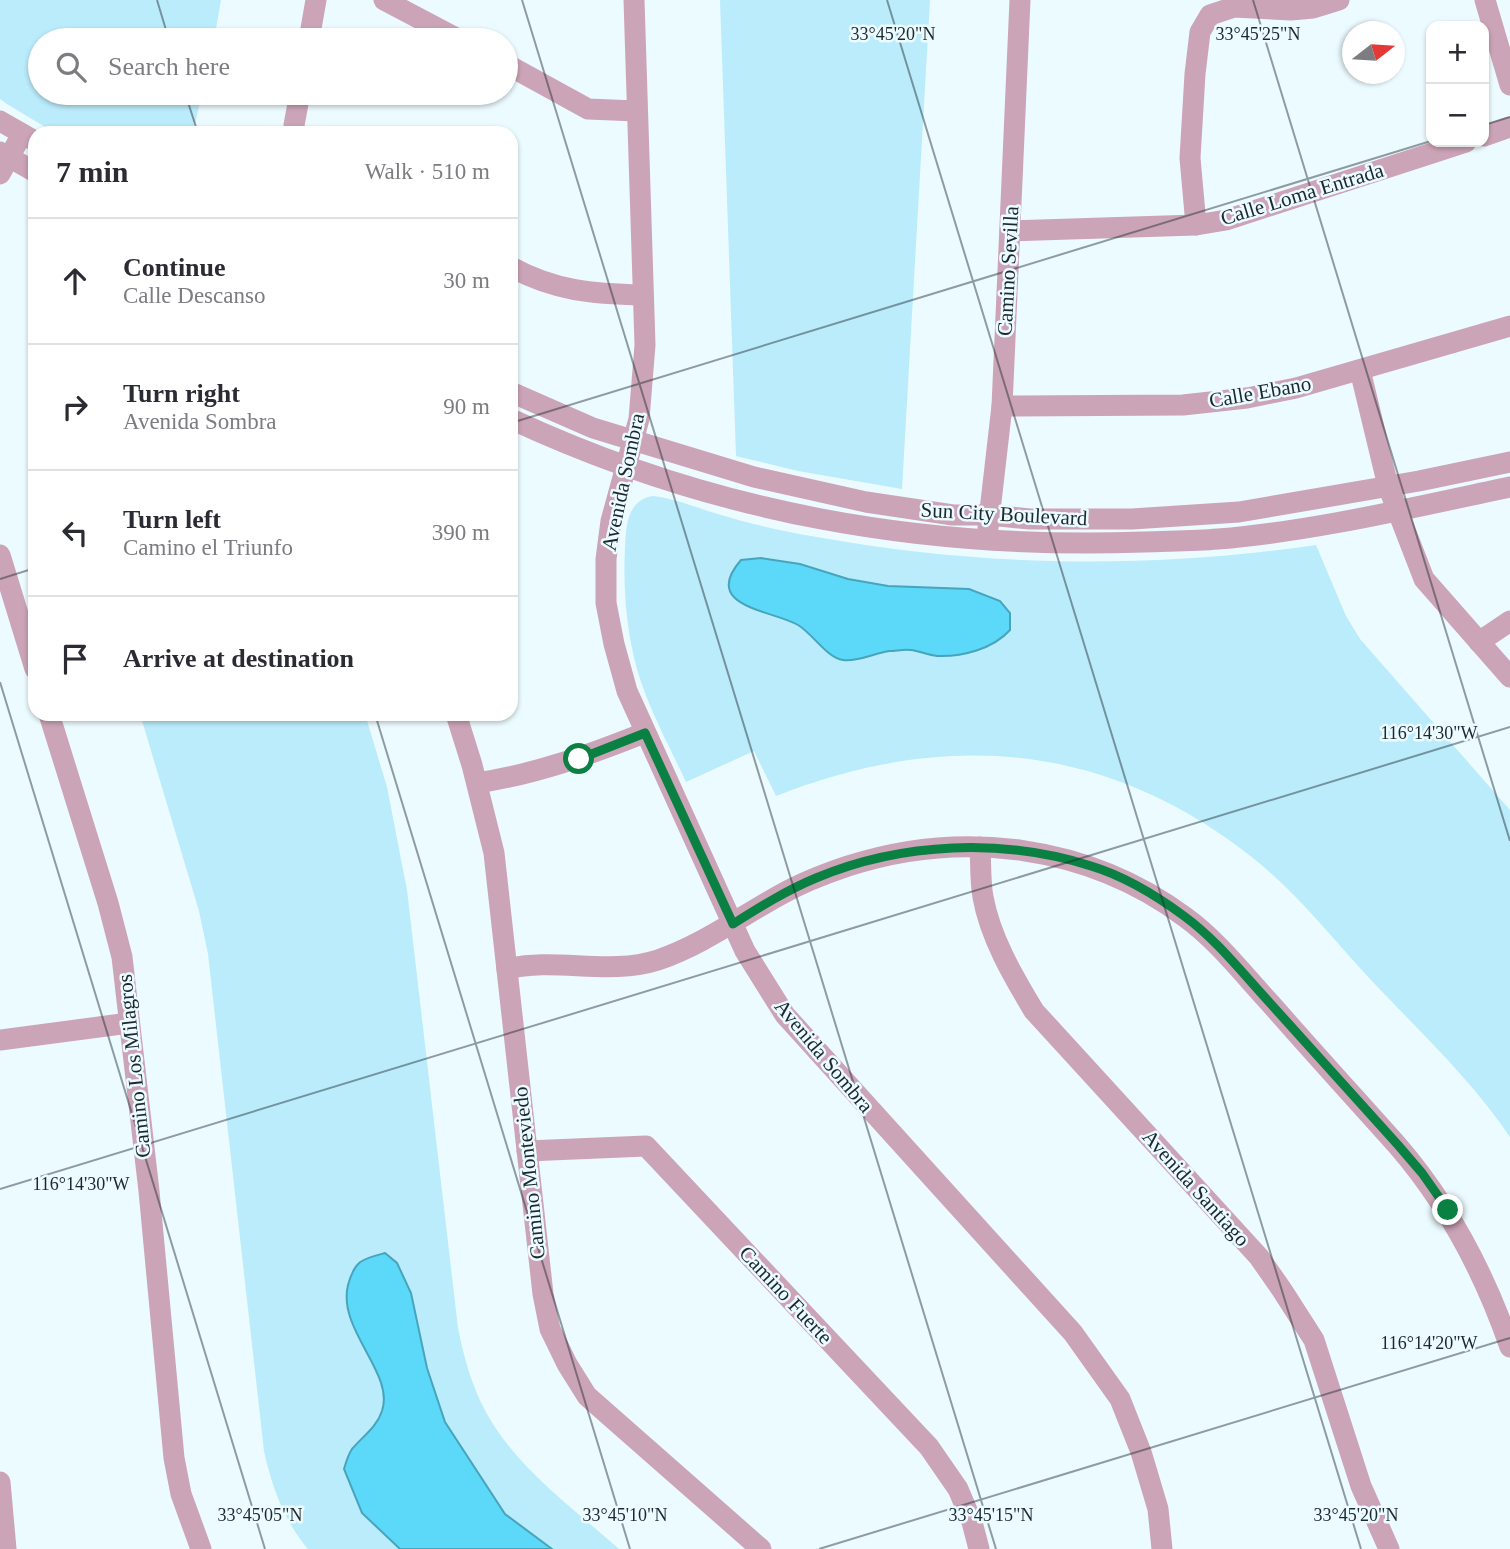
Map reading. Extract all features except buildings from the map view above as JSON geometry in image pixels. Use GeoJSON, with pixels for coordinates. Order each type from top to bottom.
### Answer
{"type":"FeatureCollection","features":[{"type":"Feature","properties":{"kind":"street"},"geometry":{"type":"LineString","coordinates":[[311,28],[316,0]]}},
{"type":"Feature","properties":{"kind":"street"},"geometry":{"type":"LineString","coordinates":[[384,0],[437,28]]}},
{"type":"Feature","properties":{"kind":"street","name":"Avenida Sombra"},"geometry":{"type":"LineString","coordinates":[[634,0],[643,368],[634,440],[611,521],[606,559],[606,603],[627,691],[746,951],[785,1015],[1073,1333],[1120,1399],[1141,1452],[1158,1509],[1162,1549]]}},
{"type":"Feature","properties":{"kind":"street","name":"Camino Sevilla"},"geometry":{"type":"LineString","coordinates":[[987,541],[1002,406],[1020,0]]}},
{"type":"Feature","properties":{"kind":"street"},"geometry":{"type":"LineString","coordinates":[[1196,225],[1190,158],[1200,32],[1210,15],[1234,7],[1292,10],[1313,8],[1339,0]]}},
{"type":"Feature","properties":{"kind":"street"},"geometry":{"type":"LineString","coordinates":[[1485,0],[1510,85]]}},
{"type":"Feature","properties":{"kind":"street"},"geometry":{"type":"LineString","coordinates":[[518,71],[588,109],[636,111]]}},
{"type":"Feature","properties":{"kind":"street"},"geometry":{"type":"LineString","coordinates":[[294,126],[298,105]]}},
{"type":"Feature","properties":{"kind":"street"},"geometry":{"type":"LineString","coordinates":[[0,121],[28,137],[3,161],[28,170]]}},
{"type":"Feature","properties":{"kind":"street"},"geometry":{"type":"LineString","coordinates":[[1489,134],[1510,127]]}},
{"type":"Feature","properties":{"kind":"street","name":"Calle Loma Entrada"},"geometry":{"type":"LineString","coordinates":[[1010,231],[1196,225],[1226,220],[1451,147]]}},
{"type":"Feature","properties":{"kind":"street"},"geometry":{"type":"LineString","coordinates":[[518,270],[550,285],[593,294],[643,295]]}},
{"type":"Feature","properties":{"kind":"street","name":"Calle Ebano"},"geometry":{"type":"LineString","coordinates":[[1002,406],[1183,405],[1271,393],[1510,326]]}},
{"type":"Feature","properties":{"kind":"street"},"geometry":{"type":"LineString","coordinates":[[1360,370],[1388,486],[1424,579],[1510,677]]}},
{"type":"Feature","properties":{"kind":"street","name":"Sun City Boulevard"},"geometry":{"type":"LineString","coordinates":[[518,396],[593,428],[754,477],[866,502],[953,515],[989,514],[1030,519],[1120,519],[1239,512],[1510,462]]}},
{"type":"Feature","properties":{"kind":"street","name":"Sun City Boulevard"},"geometry":{"type":"LineString","coordinates":[[518,422],[626,468],[756,506],[866,528],[987,541],[1098,544],[1218,539],[1318,526],[1510,487]]}},
{"type":"Feature","properties":{"kind":"street"},"geometry":{"type":"LineString","coordinates":[[0,555],[28,646]]}},
{"type":"Feature","properties":{"kind":"street"},"geometry":{"type":"LineString","coordinates":[[1479,642],[1510,621]]}},
{"type":"Feature","properties":{"kind":"street","name":"Camino Los Milagros"},"geometry":{"type":"LineString","coordinates":[[51,721],[116,936],[127,988],[174,1458],[181,1494],[201,1549]]}},
{"type":"Feature","properties":{"kind":"street","name":"Camino Monteviedo"},"geometry":{"type":"LineString","coordinates":[[458,721],[494,853],[543,1294],[550,1329],[587,1396],[761,1549]]}},
{"type":"Feature","properties":{"kind":"street"},"geometry":{"type":"LineString","coordinates":[[477,783],[514,778],[579,759],[645,733]]}},
{"type":"Feature","properties":{"kind":"street"},"geometry":{"type":"LineString","coordinates":[[507,969],[527,964],[588,968],[636,966],[683,950],[816,877],[850,865],[916,852],[950,847],[1007,848],[1044,853],[1094,866],[1140,888],[1186,918],[1216,945],[1422,1173],[1448,1210],[1472,1254],[1493,1299],[1510,1347]]}},
{"type":"Feature","properties":{"kind":"street","name":"Avenida Santiago"},"geometry":{"type":"LineString","coordinates":[[980,848],[983,896],[992,926],[1011,971],[1034,1011],[1259,1257],[1314,1340],[1361,1486],[1389,1549]]}},
{"type":"Feature","properties":{"kind":"street"},"geometry":{"type":"LineString","coordinates":[[0,1040],[129,1023]]}},
{"type":"Feature","properties":{"kind":"street","name":"Camino Fuerte"},"geometry":{"type":"LineString","coordinates":[[527,1151],[646,1146],[929,1447],[958,1489],[972,1522],[979,1549]]}},
{"type":"Feature","properties":{"kind":"street"},"geometry":{"type":"LineString","coordinates":[[0,1482],[6,1549]]}},
{"type":"Feature","properties":{"kind":"shaded area"},"geometry":{"type":"Polygon","coordinates":[[[0,0],[221,0],[216,28],[28,28],[28,105],[199,105],[195,126],[43,126],[0,99],[0,0]]]}},
{"type":"Feature","properties":{"kind":"shaded area"},"geometry":{"type":"Polygon","coordinates":[[[720,0],[930,0],[902,489],[798,471],[736,456],[720,0]]]}},
{"type":"Feature","properties":{"kind":"shaded area"},"geometry":{"type":"Polygon","coordinates":[[[652,496],[805,535],[879,547],[1004,559],[1128,561],[1253,553],[1316,545],[1346,616],[1360,639],[1510,810],[1510,1137],[1461,1075],[1269,871],[1198,819],[1141,790],[1083,770],[1024,758],[963,756],[902,761],[839,775],[776,796],[754,751],[686,782],[642,684],[633,654],[626,608],[624,578],[627,523],[637,503],[652,496]]]}},
{"type":"Feature","properties":{"kind":"shaded area"},"geometry":{"type":"Polygon","coordinates":[[[142,721],[367,721],[387,787],[407,890],[458,1328],[469,1372],[487,1414],[514,1453],[547,1487],[619,1549],[308,1549],[292,1527],[275,1490],[264,1451],[208,954],[199,911],[142,721]]]}},
{"type":"Feature","properties":{"kind":"water"},"geometry":{"type":"Polygon","coordinates":[[[761,558],[800,564],[848,579],[888,586],[969,589],[1000,601],[1010,613],[1010,630],[986,647],[957,655],[937,656],[906,650],[843,660],[831,655],[798,625],[744,604],[734,597],[729,588],[731,576],[741,560],[761,558]]]}},
{"type":"Feature","properties":{"kind":"water"},"geometry":{"type":"Polygon","coordinates":[[[385,1253],[397,1263],[411,1293],[427,1368],[445,1422],[505,1514],[552,1549],[400,1549],[362,1513],[344,1469],[352,1449],[380,1417],[384,1397],[381,1382],[350,1318],[348,1285],[360,1262],[385,1253]]]}},
{"type":"Feature","properties":{"kind":"route"},"geometry":{"type":"LineString","coordinates":[[579,759],[645,733],[733,924],[781,894],[816,877],[850,865],[904,853],[950,847],[1007,848],[1044,853],[1094,866],[1140,888],[1186,918],[1226,955],[1398,1145],[1448,1210]]}}]}
